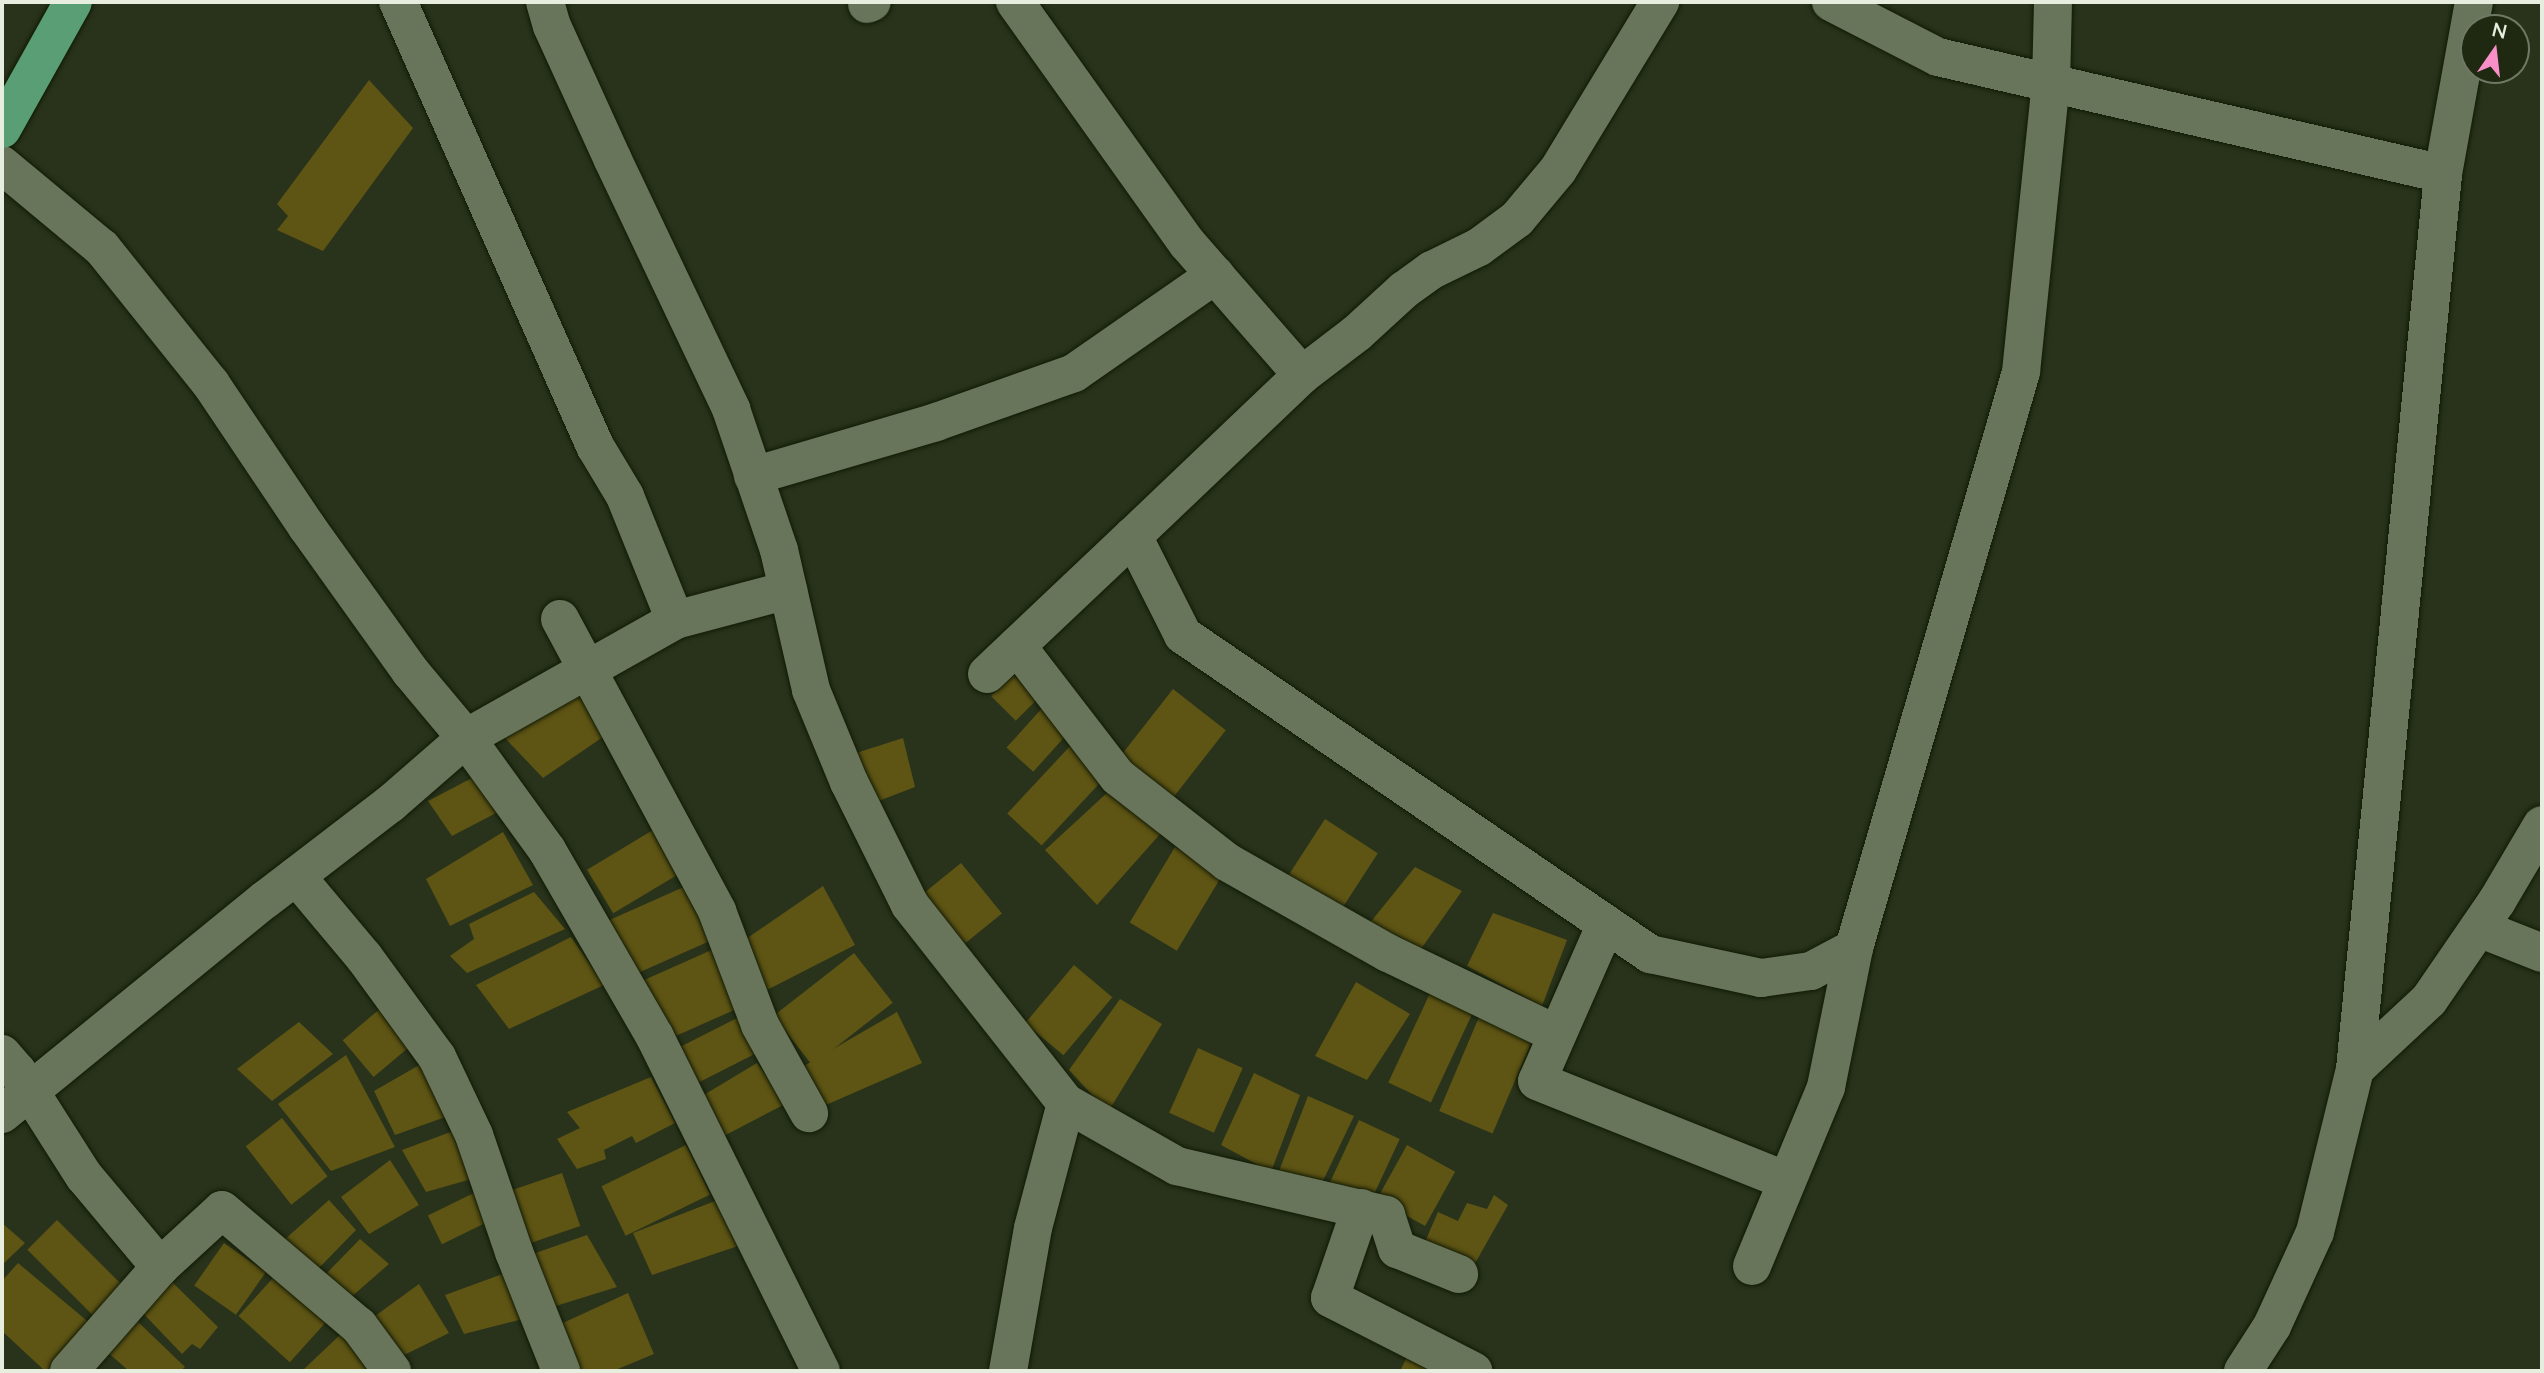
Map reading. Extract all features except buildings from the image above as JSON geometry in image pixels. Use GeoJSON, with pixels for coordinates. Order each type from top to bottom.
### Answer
{"type":"FeatureCollection","features":[{"type":"Feature","properties":{"kind":"highway"},"geometry":{"type":"LineString","coordinates":[[2,129],[73,2]]}},
{"type":"Feature","properties":{"kind":"street"},"geometry":{"type":"LineString","coordinates":[[398,2],[595,446],[625,496],[675,620]]}},
{"type":"Feature","properties":{"kind":"street"},"geometry":{"type":"LineString","coordinates":[[545,2],[552,26],[607,148],[731,409],[779,550],[811,690],[849,782],[910,905],[1066,1103],[1177,1166],[1386,1215],[1397,1249],[1459,1273]]}},
{"type":"Feature","properties":{"kind":"street"},"geometry":{"type":"LineString","coordinates":[[1015,2],[1187,243],[1301,375]]}},
{"type":"Feature","properties":{"kind":"street"},"geometry":{"type":"LineString","coordinates":[[987,674],[1301,375],[1357,333],[1404,290],[1432,270],[1479,247],[1517,219],[1558,170],[1660,2]]}},
{"type":"Feature","properties":{"kind":"street"},"geometry":{"type":"LineString","coordinates":[[1831,2],[1938,57],[2443,174]]}},
{"type":"Feature","properties":{"kind":"street"},"geometry":{"type":"LineString","coordinates":[[1752,1266],[1826,1087],[1854,948],[2021,372],[2052,84],[2053,2]]}},
{"type":"Feature","properties":{"kind":"street"},"geometry":{"type":"LineString","coordinates":[[2243,1371],[2273,1326],[2315,1232],[2355,1069],[2443,174],[2474,2]]}},
{"type":"Feature","properties":{"kind":"street"},"geometry":{"type":"LineString","coordinates":[[2,165],[102,248],[211,384],[402,660],[466,738],[547,850],[655,1037],[821,1371]]}},
{"type":"Feature","properties":{"kind":"street"},"geometry":{"type":"LineString","coordinates":[[754,476],[936,422],[1074,373],[1215,275]]}},
{"type":"Feature","properties":{"kind":"street"},"geometry":{"type":"LineString","coordinates":[[1133,536],[1183,635],[1650,954],[1761,978],[1811,971],[1854,948]]}},
{"type":"Feature","properties":{"kind":"street"},"geometry":{"type":"LineString","coordinates":[[15,1102],[296,876],[390,804],[466,738],[675,620],[788,590]]}},
{"type":"Feature","properties":{"kind":"street"},"geometry":{"type":"LineString","coordinates":[[560,619],[717,911],[760,1025],[809,1113]]}},
{"type":"Feature","properties":{"kind":"street"},"geometry":{"type":"LineString","coordinates":[[1017,646],[1118,777],[1227,862],[1388,953],[1556,1034]]}},
{"type":"Feature","properties":{"kind":"street"},"geometry":{"type":"LineString","coordinates":[[2355,1069],[2429,1000],[2479,928],[2542,825]]}},
{"type":"Feature","properties":{"kind":"street"},"geometry":{"type":"LineString","coordinates":[[296,876],[364,957],[437,1057],[474,1135],[514,1252],[561,1371]]}},
{"type":"Feature","properties":{"kind":"street"},"geometry":{"type":"LineString","coordinates":[[1606,924],[1537,1081],[1787,1181]]}},
{"type":"Feature","properties":{"kind":"street"},"geometry":{"type":"LineString","coordinates":[[2479,928],[2542,953]]}},
{"type":"Feature","properties":{"kind":"street"},"geometry":{"type":"LineString","coordinates":[[2,1054],[15,1102],[84,1177],[160,1267]]}},
{"type":"Feature","properties":{"kind":"street"},"geometry":{"type":"LineString","coordinates":[[1008,1371],[1033,1228],[1066,1103]]}},
{"type":"Feature","properties":{"kind":"street"},"geometry":{"type":"LineString","coordinates":[[1360,1208],[1330,1298],[1473,1371]]}},
{"type":"Feature","properties":{"kind":"street"},"geometry":{"type":"LineString","coordinates":[[69,1371],[160,1267],[222,1210],[359,1326],[392,1371]]}}]}
